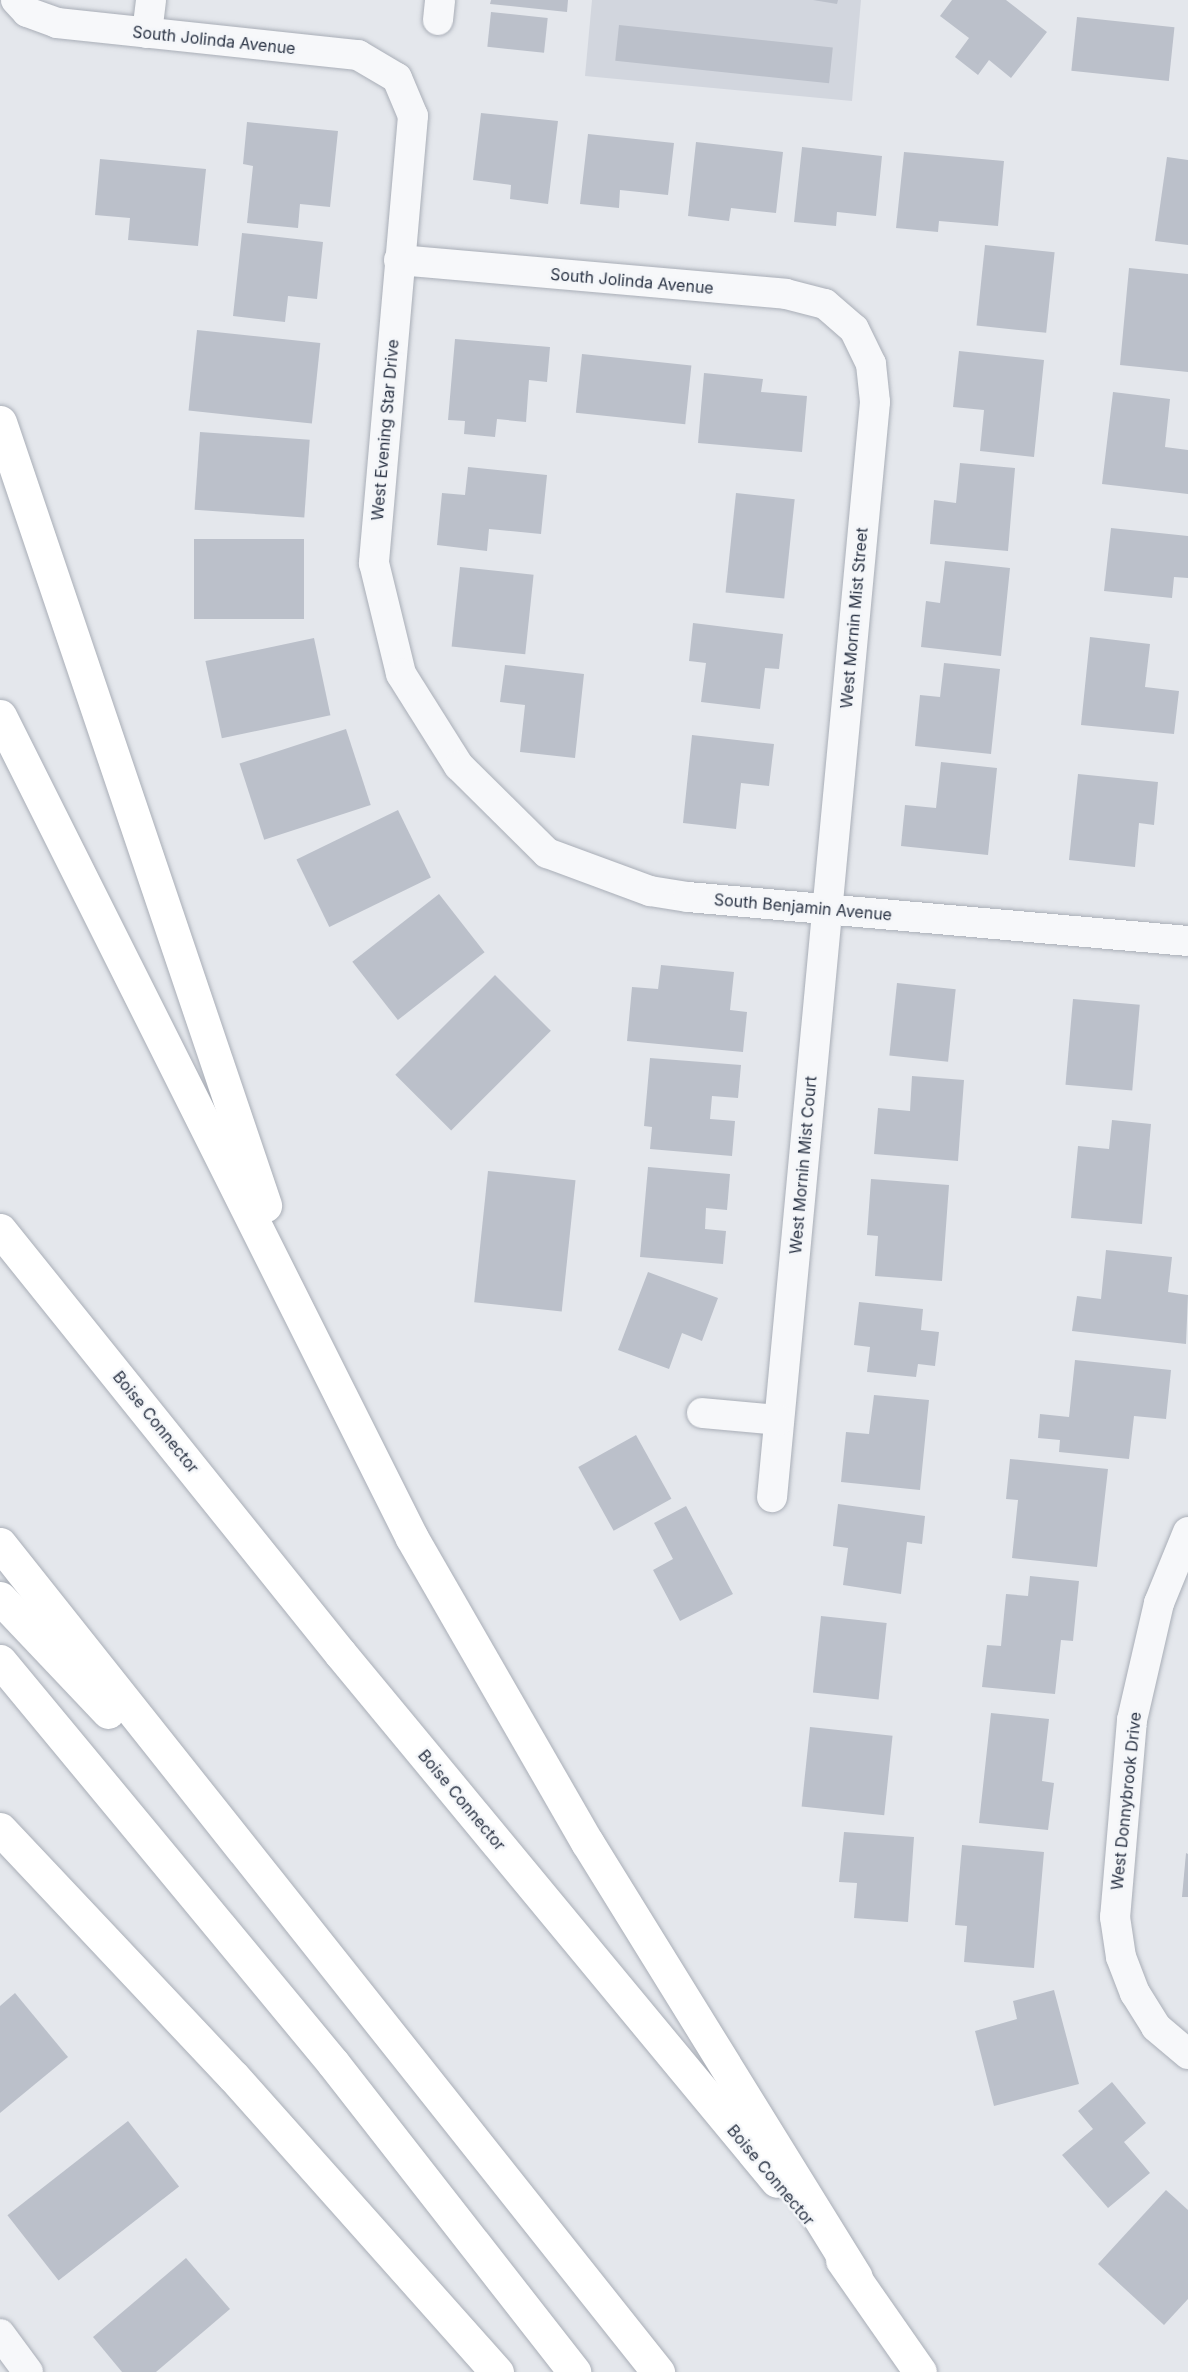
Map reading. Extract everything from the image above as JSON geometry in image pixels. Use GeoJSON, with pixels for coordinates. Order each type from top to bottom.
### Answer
{"type":"FeatureCollection","features":[{"type":"Feature","properties":{"kind":"highway"},"geometry":{"type":"LineString","coordinates":[[0,422],[304,1321]]}},
{"type":"Feature","properties":{"kind":"highway"},"geometry":{"type":"LineString","coordinates":[[0,716],[412,1538],[587,1842],[856,2277]]}},
{"type":"Feature","properties":{"kind":"highway","name":"Boise Connector"},"geometry":{"type":"LineString","coordinates":[[0,1230],[340,1653],[856,2277],[920,2372]]}},
{"type":"Feature","properties":{"kind":"highway"},"geometry":{"type":"LineString","coordinates":[[0,1544],[658,2372]]}},
{"type":"Feature","properties":{"kind":"highway"},"geometry":{"type":"LineString","coordinates":[[0,1598],[297,1918]]}},
{"type":"Feature","properties":{"kind":"highway"},"geometry":{"type":"LineString","coordinates":[[0,1661],[333,2063],[574,2372]]}},
{"type":"Feature","properties":{"kind":"highway"},"geometry":{"type":"LineString","coordinates":[[0,1828],[233,2076],[497,2372]]}},
{"type":"Feature","properties":{"kind":"street"},"geometry":{"type":"LineString","coordinates":[[147,33],[151,0]]}},
{"type":"Feature","properties":{"kind":"street","name":"South Jolinda Avenue"},"geometry":{"type":"LineString","coordinates":[[22,6],[57,23],[358,55],[398,78]]}},
{"type":"Feature","properties":{"kind":"street","name":"West Evening Star Drive"},"geometry":{"type":"LineString","coordinates":[[398,78],[413,117],[374,563],[401,674],[459,766]]}},
{"type":"Feature","properties":{"kind":"street","name":"South Jolinda Avenue"},"geometry":{"type":"LineString","coordinates":[[399,260],[786,294],[825,304],[854,329]]}},
{"type":"Feature","properties":{"kind":"street","name":"West Mornin Mist Street"},"geometry":{"type":"LineString","coordinates":[[827,910],[875,402],[871,364],[854,329]]}},
{"type":"Feature","properties":{"kind":"street","name":"South Benjamin Avenue"},"geometry":{"type":"LineString","coordinates":[[459,766],[547,853],[650,891],[827,910],[1188,941]]}},
{"type":"Feature","properties":{"kind":"street","name":"West Mornin Mist Court"},"geometry":{"type":"LineString","coordinates":[[772,1497],[827,910]]}},
{"type":"Feature","properties":{"kind":"street"},"geometry":{"type":"LineString","coordinates":[[702,1413],[779,1420]]}},
{"type":"Feature","properties":{"kind":"street","name":"West Donnybrook Drive"},"geometry":{"type":"LineString","coordinates":[[1188,1533],[1148,1641],[1132,1720],[1114,1917],[1121,1957],[1135,1993],[1156,2027],[1188,2054]]}},
{"type":"Feature","properties":{"kind":"street"},"geometry":{"type":"LineString","coordinates":[[0,2334],[28,2372]]}},
{"type":"Feature","properties":{"kind":"shaded area"},"geometry":{"type":"Polygon","coordinates":[[[592,0],[861,0],[852,101],[585,76],[592,0]]]}},
{"type":"Feature","properties":{"kind":"building"},"geometry":{"type":"Polygon","coordinates":[[[491,0],[568,0],[567,12],[490,4],[491,0]]]}},
{"type":"Feature","properties":{"kind":"building"},"geometry":{"type":"Polygon","coordinates":[[[813,0],[838,0],[837,4],[813,0]]]}},
{"type":"Feature","properties":{"kind":"building"},"geometry":{"type":"Polygon","coordinates":[[[952,0],[1006,0],[1047,32],[1011,78],[989,60],[978,75],[955,57],[969,38],[940,16],[952,0]]]}},
{"type":"Feature","properties":{"kind":"building"},"geometry":{"type":"Polygon","coordinates":[[[491,12],[548,18],[544,53],[487,47],[491,12]]]}},
{"type":"Feature","properties":{"kind":"building"},"geometry":{"type":"Polygon","coordinates":[[[1077,17],[1174,27],[1169,81],[1071,71],[1077,17]]]}},
{"type":"Feature","properties":{"kind":"building"},"geometry":{"type":"Polygon","coordinates":[[[619,25],[833,47],[829,83],[615,61],[619,25]]]}},
{"type":"Feature","properties":{"kind":"building"},"geometry":{"type":"Polygon","coordinates":[[[481,113],[558,121],[548,204],[510,199],[511,185],[473,180],[481,113]]]}},
{"type":"Feature","properties":{"kind":"building"},"geometry":{"type":"Polygon","coordinates":[[[247,122],[338,131],[330,207],[300,204],[298,228],[247,223],[253,166],[243,164],[247,122]]]}},
{"type":"Feature","properties":{"kind":"building"},"geometry":{"type":"Polygon","coordinates":[[[588,134],[674,143],[668,195],[620,190],[619,208],[580,204],[588,134]]]}},
{"type":"Feature","properties":{"kind":"building"},"geometry":{"type":"Polygon","coordinates":[[[696,142],[783,152],[776,213],[731,208],[729,221],[688,216],[696,142]]]}},
{"type":"Feature","properties":{"kind":"building"},"geometry":{"type":"Polygon","coordinates":[[[802,147],[882,156],[876,216],[837,212],[836,226],[794,222],[802,147]]]}},
{"type":"Feature","properties":{"kind":"building"},"geometry":{"type":"Polygon","coordinates":[[[904,152],[1004,161],[998,226],[939,221],[938,232],[896,228],[904,152]]]}},
{"type":"Feature","properties":{"kind":"building"},"geometry":{"type":"Polygon","coordinates":[[[1167,157],[1188,160],[1188,245],[1155,241],[1167,157]]]}},
{"type":"Feature","properties":{"kind":"building"},"geometry":{"type":"Polygon","coordinates":[[[100,159],[206,169],[198,246],[128,240],[130,218],[95,215],[100,159]]]}},
{"type":"Feature","properties":{"kind":"building"},"geometry":{"type":"Polygon","coordinates":[[[242,233],[323,242],[317,299],[288,296],[285,322],[233,316],[242,233]]]}},
{"type":"Feature","properties":{"kind":"building"},"geometry":{"type":"Polygon","coordinates":[[[985,245],[1055,252],[1046,333],[977,326],[985,245]]]}},
{"type":"Feature","properties":{"kind":"building"},"geometry":{"type":"Polygon","coordinates":[[[1129,268],[1188,274],[1188,372],[1120,365],[1129,268]]]}},
{"type":"Feature","properties":{"kind":"building"},"geometry":{"type":"Polygon","coordinates":[[[197,330],[320,343],[312,424],[189,411],[197,330]]]}},
{"type":"Feature","properties":{"kind":"building"},"geometry":{"type":"Polygon","coordinates":[[[455,339],[550,347],[547,382],[529,380],[526,422],[497,419],[495,437],[464,434],[465,421],[448,420],[455,339]]]}},
{"type":"Feature","properties":{"kind":"building"},"geometry":{"type":"Polygon","coordinates":[[[959,351],[1044,360],[1034,457],[980,451],[984,410],[953,407],[959,351]]]}},
{"type":"Feature","properties":{"kind":"building"},"geometry":{"type":"Polygon","coordinates":[[[582,354],[691,365],[685,424],[576,413],[582,354]]]}},
{"type":"Feature","properties":{"kind":"building"},"geometry":{"type":"Polygon","coordinates":[[[704,373],[763,379],[761,392],[807,396],[802,452],[698,443],[704,373]]]}},
{"type":"Feature","properties":{"kind":"building"},"geometry":{"type":"Polygon","coordinates":[[[1113,392],[1170,399],[1165,447],[1188,450],[1188,494],[1102,484],[1113,392]]]}},
{"type":"Feature","properties":{"kind":"building"},"geometry":{"type":"Polygon","coordinates":[[[200,432],[310,440],[304,517],[195,510],[200,432]]]}},
{"type":"Feature","properties":{"kind":"building"},"geometry":{"type":"Polygon","coordinates":[[[960,463],[1015,468],[1008,551],[930,544],[934,500],[956,503],[960,463]]]}},
{"type":"Feature","properties":{"kind":"building"},"geometry":{"type":"Polygon","coordinates":[[[468,467],[547,475],[541,534],[489,529],[487,551],[437,545],[442,493],[465,495],[468,467]]]}},
{"type":"Feature","properties":{"kind":"building"},"geometry":{"type":"Polygon","coordinates":[[[736,493],[795,499],[784,599],[726,592],[736,493]]]}},
{"type":"Feature","properties":{"kind":"building"},"geometry":{"type":"Polygon","coordinates":[[[1111,528],[1188,536],[1188,578],[1174,577],[1172,598],[1104,591],[1111,528]]]}},
{"type":"Feature","properties":{"kind":"building"},"geometry":{"type":"Polygon","coordinates":[[[194,539],[304,539],[304,619],[194,619],[194,539]]]}},
{"type":"Feature","properties":{"kind":"building"},"geometry":{"type":"Polygon","coordinates":[[[945,561],[1010,568],[1001,656],[921,647],[926,601],[940,603],[945,561]]]}},
{"type":"Feature","properties":{"kind":"building"},"geometry":{"type":"Polygon","coordinates":[[[460,567],[534,575],[525,654],[452,647],[460,567]]]}},
{"type":"Feature","properties":{"kind":"building"},"geometry":{"type":"Polygon","coordinates":[[[693,623],[783,634],[779,669],[765,668],[760,709],[701,702],[706,663],[689,661],[693,623]]]}},
{"type":"Feature","properties":{"kind":"building"},"geometry":{"type":"Polygon","coordinates":[[[1090,637],[1150,644],[1145,687],[1179,691],[1174,734],[1081,725],[1090,637]]]}},
{"type":"Feature","properties":{"kind":"building"},"geometry":{"type":"Polygon","coordinates":[[[314,638],[330,715],[222,738],[205,661],[314,638]]]}},
{"type":"Feature","properties":{"kind":"building"},"geometry":{"type":"Polygon","coordinates":[[[944,663],[1000,669],[991,754],[915,746],[920,695],[940,697],[944,663]]]}},
{"type":"Feature","properties":{"kind":"building"},"geometry":{"type":"Polygon","coordinates":[[[505,665],[584,674],[575,758],[520,752],[525,705],[500,702],[505,665]]]}},
{"type":"Feature","properties":{"kind":"building"},"geometry":{"type":"Polygon","coordinates":[[[346,729],[371,805],[264,840],[239,764],[346,729]]]}},
{"type":"Feature","properties":{"kind":"building"},"geometry":{"type":"Polygon","coordinates":[[[692,735],[774,744],[769,786],[741,783],[736,829],[683,823],[692,735]]]}},
{"type":"Feature","properties":{"kind":"building"},"geometry":{"type":"Polygon","coordinates":[[[941,762],[997,768],[988,855],[901,846],[905,805],[936,808],[941,762]]]}},
{"type":"Feature","properties":{"kind":"building"},"geometry":{"type":"Polygon","coordinates":[[[1078,774],[1158,782],[1154,825],[1139,823],[1135,867],[1069,860],[1078,774]]]}},
{"type":"Feature","properties":{"kind":"building"},"geometry":{"type":"Polygon","coordinates":[[[398,810],[431,877],[329,927],[296,860],[398,810]]]}},
{"type":"Feature","properties":{"kind":"building"},"geometry":{"type":"Polygon","coordinates":[[[439,894],[485,952],[398,1020],[352,962],[439,894]]]}},
{"type":"Feature","properties":{"kind":"building"},"geometry":{"type":"Polygon","coordinates":[[[661,965],[734,972],[730,1010],[747,1012],[743,1052],[627,1041],[632,987],[658,989],[661,965]]]}},
{"type":"Feature","properties":{"kind":"building"},"geometry":{"type":"Polygon","coordinates":[[[495,975],[551,1031],[451,1131],[395,1075],[495,975]]]}},
{"type":"Feature","properties":{"kind":"building"},"geometry":{"type":"Polygon","coordinates":[[[897,983],[956,989],[948,1062],[889,1056],[897,983]]]}},
{"type":"Feature","properties":{"kind":"building"},"geometry":{"type":"Polygon","coordinates":[[[1073,999],[1140,1005],[1132,1091],[1066,1085],[1073,999]]]}},
{"type":"Feature","properties":{"kind":"building"},"geometry":{"type":"Polygon","coordinates":[[[650,1058],[741,1065],[738,1098],[712,1096],[710,1119],[735,1121],[732,1156],[650,1149],[652,1127],[644,1126],[650,1058]]]}},
{"type":"Feature","properties":{"kind":"building"},"geometry":{"type":"Polygon","coordinates":[[[912,1076],[964,1080],[958,1161],[874,1154],[878,1108],[910,1111],[912,1076]]]}},
{"type":"Feature","properties":{"kind":"building"},"geometry":{"type":"Polygon","coordinates":[[[1112,1120],[1151,1124],[1142,1224],[1071,1218],[1078,1146],[1109,1149],[1112,1120]]]}},
{"type":"Feature","properties":{"kind":"building"},"geometry":{"type":"Polygon","coordinates":[[[648,1167],[730,1174],[727,1210],[706,1208],[705,1229],[726,1231],[723,1264],[640,1257],[648,1167]]]}},
{"type":"Feature","properties":{"kind":"building"},"geometry":{"type":"Polygon","coordinates":[[[488,1171],[576,1180],[562,1311],[474,1302],[488,1171]]]}},
{"type":"Feature","properties":{"kind":"building"},"geometry":{"type":"Polygon","coordinates":[[[871,1179],[949,1185],[942,1281],[875,1276],[878,1236],[867,1235],[871,1179]]]}},
{"type":"Feature","properties":{"kind":"building"},"geometry":{"type":"Polygon","coordinates":[[[1106,1250],[1172,1257],[1168,1292],[1188,1295],[1186,1344],[1072,1331],[1077,1296],[1101,1299],[1106,1250]]]}},
{"type":"Feature","properties":{"kind":"building"},"geometry":{"type":"Polygon","coordinates":[[[648,1272],[718,1298],[702,1341],[682,1333],[669,1369],[618,1350],[648,1272]]]}},
{"type":"Feature","properties":{"kind":"building"},"geometry":{"type":"Polygon","coordinates":[[[859,1302],[923,1309],[921,1330],[939,1332],[935,1366],[918,1364],[916,1377],[867,1372],[870,1347],[854,1345],[859,1302]]]}},
{"type":"Feature","properties":{"kind":"building"},"geometry":{"type":"Polygon","coordinates":[[[1075,1360],[1171,1370],[1166,1419],[1134,1416],[1129,1459],[1059,1452],[1060,1440],[1038,1438],[1040,1414],[1069,1417],[1075,1360]]]}},
{"type":"Feature","properties":{"kind":"building"},"geometry":{"type":"Polygon","coordinates":[[[874,1395],[929,1400],[920,1490],[841,1482],[846,1432],[869,1434],[874,1395]]]}},
{"type":"Feature","properties":{"kind":"building"},"geometry":{"type":"Polygon","coordinates":[[[636,1435],[671,1499],[614,1531],[578,1467],[636,1435]]]}},
{"type":"Feature","properties":{"kind":"building"},"geometry":{"type":"Polygon","coordinates":[[[1010,1459],[1108,1469],[1097,1567],[1012,1558],[1018,1500],[1006,1499],[1010,1459]]]}},
{"type":"Feature","properties":{"kind":"building"},"geometry":{"type":"Polygon","coordinates":[[[838,1504],[925,1516],[922,1544],[907,1542],[901,1594],[843,1585],[848,1548],[833,1546],[838,1504]]]}},
{"type":"Feature","properties":{"kind":"building"},"geometry":{"type":"Polygon","coordinates":[[[686,1506],[733,1594],[680,1621],[653,1570],[673,1559],[654,1523],[686,1506]]]}},
{"type":"Feature","properties":{"kind":"building"},"geometry":{"type":"Polygon","coordinates":[[[1030,1576],[1079,1581],[1073,1641],[1061,1640],[1055,1694],[982,1687],[987,1645],[1001,1646],[1006,1594],[1028,1596],[1030,1576]]]}},
{"type":"Feature","properties":{"kind":"building"},"geometry":{"type":"Polygon","coordinates":[[[821,1616],[887,1623],[879,1699],[813,1693],[821,1616]]]}},
{"type":"Feature","properties":{"kind":"building"},"geometry":{"type":"Polygon","coordinates":[[[991,1713],[1049,1719],[1042,1781],[1054,1783],[1048,1830],[979,1823],[991,1713]]]}},
{"type":"Feature","properties":{"kind":"building"},"geometry":{"type":"Polygon","coordinates":[[[810,1727],[893,1736],[884,1815],[802,1807],[810,1727]]]}},
{"type":"Feature","properties":{"kind":"building"},"geometry":{"type":"Polygon","coordinates":[[[844,1832],[914,1837],[908,1922],[854,1918],[857,1883],[839,1882],[844,1832]]]}},
{"type":"Feature","properties":{"kind":"building"},"geometry":{"type":"Polygon","coordinates":[[[962,1845],[1044,1852],[1034,1968],[964,1962],[967,1926],[955,1925],[962,1845]]]}},
{"type":"Feature","properties":{"kind":"building"},"geometry":{"type":"Polygon","coordinates":[[[1186,1853],[1188,1854],[1188,1897],[1182,1897],[1186,1853]]]}},
{"type":"Feature","properties":{"kind":"building"},"geometry":{"type":"Polygon","coordinates":[[[1054,1990],[1079,2084],[994,2106],[975,2031],[1017,2019],[1013,2001],[1054,1990]]]}},
{"type":"Feature","properties":{"kind":"building"},"geometry":{"type":"Polygon","coordinates":[[[15,1993],[68,2057],[0,2113],[0,2006],[15,1993]]]}},
{"type":"Feature","properties":{"kind":"building"},"geometry":{"type":"Polygon","coordinates":[[[1112,2082],[1146,2123],[1124,2142],[1150,2173],[1108,2208],[1062,2155],[1093,2129],[1078,2111],[1112,2082]]]}},
{"type":"Feature","properties":{"kind":"building"},"geometry":{"type":"Polygon","coordinates":[[[128,2121],[179,2186],[59,2281],[7,2215],[128,2121]]]}},
{"type":"Feature","properties":{"kind":"building"},"geometry":{"type":"Polygon","coordinates":[[[1166,2190],[1188,2210],[1188,2299],[1164,2325],[1098,2264],[1166,2190]]]}},
{"type":"Feature","properties":{"kind":"building"},"geometry":{"type":"Polygon","coordinates":[[[186,2258],[230,2309],[156,2372],[122,2372],[93,2337],[186,2258]]]}}]}
